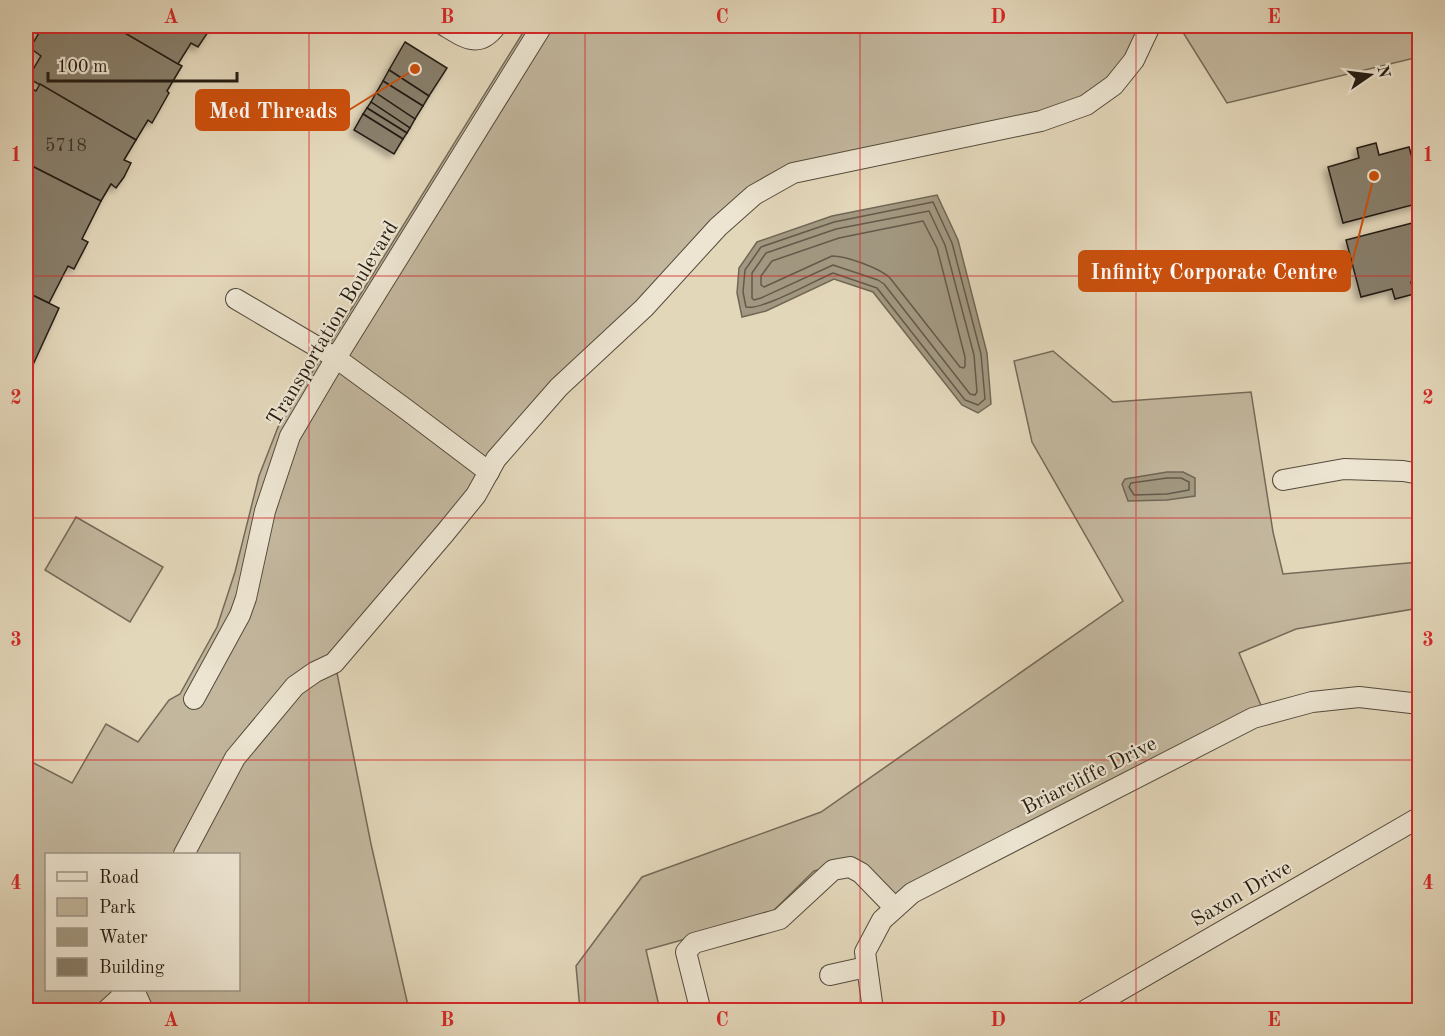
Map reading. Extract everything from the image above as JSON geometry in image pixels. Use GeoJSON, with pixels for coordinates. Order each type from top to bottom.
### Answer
{"type":"FeatureCollection","features":[{"type":"Feature","properties":{"kind":"street"},"geometry":{"type":"LineString","coordinates":[[445,26],[465,38],[475,40],[486,37],[496,26]]}},
{"type":"Feature","properties":{"kind":"street","name":"Transportation Boulevard"},"geometry":{"type":"LineString","coordinates":[[194,699],[243,606],[253,574],[265,510],[291,436],[336,358],[542,26]]}},
{"type":"Feature","properties":{"kind":"street"},"geometry":{"type":"LineString","coordinates":[[185,853],[234,758],[260,726],[295,686],[315,672],[334,663],[445,534],[476,495],[496,459],[560,387],[644,308],[718,227],[754,195],[793,174],[1041,121],[1086,105],[1114,85],[1128,69],[1150,26]]}},
{"type":"Feature","properties":{"kind":"street"},"geometry":{"type":"LineString","coordinates":[[236,298],[336,358],[489,472]]}},
{"type":"Feature","properties":{"kind":"street"},"geometry":{"type":"LineString","coordinates":[[1283,480],[1344,469],[1403,471],[1419,474]]}},
{"type":"Feature","properties":{"kind":"street","name":"Briarcliffe Drive"},"geometry":{"type":"LineString","coordinates":[[866,967],[865,952],[882,920],[912,893],[1253,718],[1312,702],[1359,698],[1419,704]]}},
{"type":"Feature","properties":{"kind":"street","name":"Saxon Drive"},"geometry":{"type":"LineString","coordinates":[[1086,1011],[1419,817]]}},
{"type":"Feature","properties":{"kind":"street"},"geometry":{"type":"LineString","coordinates":[[700,1008],[687,952],[694,943],[780,919],[833,870],[850,867],[861,873],[896,908]]}},
{"type":"Feature","properties":{"kind":"street"},"geometry":{"type":"LineString","coordinates":[[830,975],[866,967],[873,1011]]}},
{"type":"Feature","properties":{"kind":"street"},"geometry":{"type":"LineString","coordinates":[[107,1011],[128,991]]}},
{"type":"Feature","properties":{"kind":"street"},"geometry":{"type":"LineString","coordinates":[[134,991],[143,1011]]}},
{"type":"Feature","properties":{"kind":"path"},"geometry":{"type":"LineString","coordinates":[[957,1011],[964,1008],[965,1011]]}},
{"type":"Feature","properties":{"kind":"green space"},"geometry":{"type":"Polygon","coordinates":[[[527,26],[1150,26],[1086,105],[826,166],[754,195],[559,387],[335,663],[371,844],[409,1010],[26,1010],[26,759],[72,783],[106,724],[138,742],[169,700],[180,694],[217,627],[235,572],[259,476],[278,427],[527,26]]]}},
{"type":"Feature","properties":{"kind":"green space"},"geometry":{"type":"Polygon","coordinates":[[[1179,26],[1419,26],[1419,57],[1227,103],[1179,26]]]}},
{"type":"Feature","properties":{"kind":"green space"},"geometry":{"type":"Polygon","coordinates":[[[1053,351],[1113,402],[1251,392],[1273,532],[1283,574],[1419,562],[1419,608],[1296,629],[1239,653],[1265,715],[895,908],[854,861],[814,871],[768,916],[646,950],[660,1010],[580,1010],[576,966],[642,877],[821,812],[1123,601],[1032,442],[1014,361],[1053,351]]]}},
{"type":"Feature","properties":{"kind":"green space"},"geometry":{"type":"Polygon","coordinates":[[[76,517],[163,567],[130,622],[45,570],[76,517]]]}},
{"type":"Feature","properties":{"kind":"water"},"geometry":{"type":"Polygon","coordinates":[[[937,195],[958,240],[987,353],[991,404],[978,413],[962,405],[873,292],[834,279],[766,311],[742,317],[737,293],[739,268],[757,242],[832,216],[937,195]]]}},
{"type":"Feature","properties":{"kind":"water"},"geometry":{"type":"Polygon","coordinates":[[[1167,472],[1183,472],[1195,478],[1195,496],[1167,500],[1128,501],[1122,484],[1125,479],[1167,472]]]}},
{"type":"Feature","properties":{"kind":"building"},"geometry":{"type":"Polygon","coordinates":[[[43,26],[113,26],[182,66],[152,123],[148,120],[136,140],[28,78],[41,56],[30,48],[43,26]]]}},
{"type":"Feature","properties":{"kind":"building"},"geometry":{"type":"Polygon","coordinates":[[[113,26],[212,26],[198,47],[191,43],[178,64],[113,26]]]}},
{"type":"Feature","properties":{"kind":"building"},"geometry":{"type":"Polygon","coordinates":[[[405,42],[447,68],[429,96],[389,70],[405,42]]]}},
{"type":"Feature","properties":{"kind":"building"},"geometry":{"type":"Polygon","coordinates":[[[389,70],[429,96],[423,106],[383,81],[389,70]]]}},
{"type":"Feature","properties":{"kind":"building"},"geometry":{"type":"Polygon","coordinates":[[[383,81],[423,106],[415,119],[376,93],[383,81]]]}},
{"type":"Feature","properties":{"kind":"building"},"geometry":{"type":"Polygon","coordinates":[[[40,84],[136,140],[124,160],[131,163],[124,177],[116,188],[111,184],[101,201],[26,163],[26,107],[28,103],[26,86],[36,91],[40,84]]]}},
{"type":"Feature","properties":{"kind":"building"},"geometry":{"type":"Polygon","coordinates":[[[376,93],[415,119],[410,128],[371,102],[376,93]]]}},
{"type":"Feature","properties":{"kind":"building"},"geometry":{"type":"Polygon","coordinates":[[[371,102],[410,128],[407,133],[367,108],[371,102]]]}},
{"type":"Feature","properties":{"kind":"building"},"geometry":{"type":"Polygon","coordinates":[[[367,108],[407,133],[403,139],[363,114],[367,108]]]}},
{"type":"Feature","properties":{"kind":"building"},"geometry":{"type":"Polygon","coordinates":[[[363,114],[403,139],[394,154],[354,130],[363,114]]]}},
{"type":"Feature","properties":{"kind":"building"},"geometry":{"type":"Polygon","coordinates":[[[1376,143],[1379,155],[1409,147],[1420,186],[1420,203],[1343,223],[1328,167],[1359,158],[1357,148],[1376,143]]]}},
{"type":"Feature","properties":{"kind":"building"},"geometry":{"type":"Polygon","coordinates":[[[26,163],[101,201],[82,239],[88,242],[74,269],[68,266],[49,303],[26,292],[26,163]]]}},
{"type":"Feature","properties":{"kind":"building"},"geometry":{"type":"Polygon","coordinates":[[[1420,221],[1420,280],[1411,282],[1414,294],[1395,299],[1392,289],[1361,297],[1346,240],[1420,221]]]}},
{"type":"Feature","properties":{"kind":"building"},"geometry":{"type":"Polygon","coordinates":[[[26,292],[59,308],[26,380],[26,292]]]}},
{"type":"Feature","properties":{"kind":"place","name":"Med Threads"},"geometry":{"type":"Point","coordinates":[415,69]}},
{"type":"Feature","properties":{"kind":"place","name":"Infinity Corporate Centre"},"geometry":{"type":"Point","coordinates":[1374,176]}}]}
